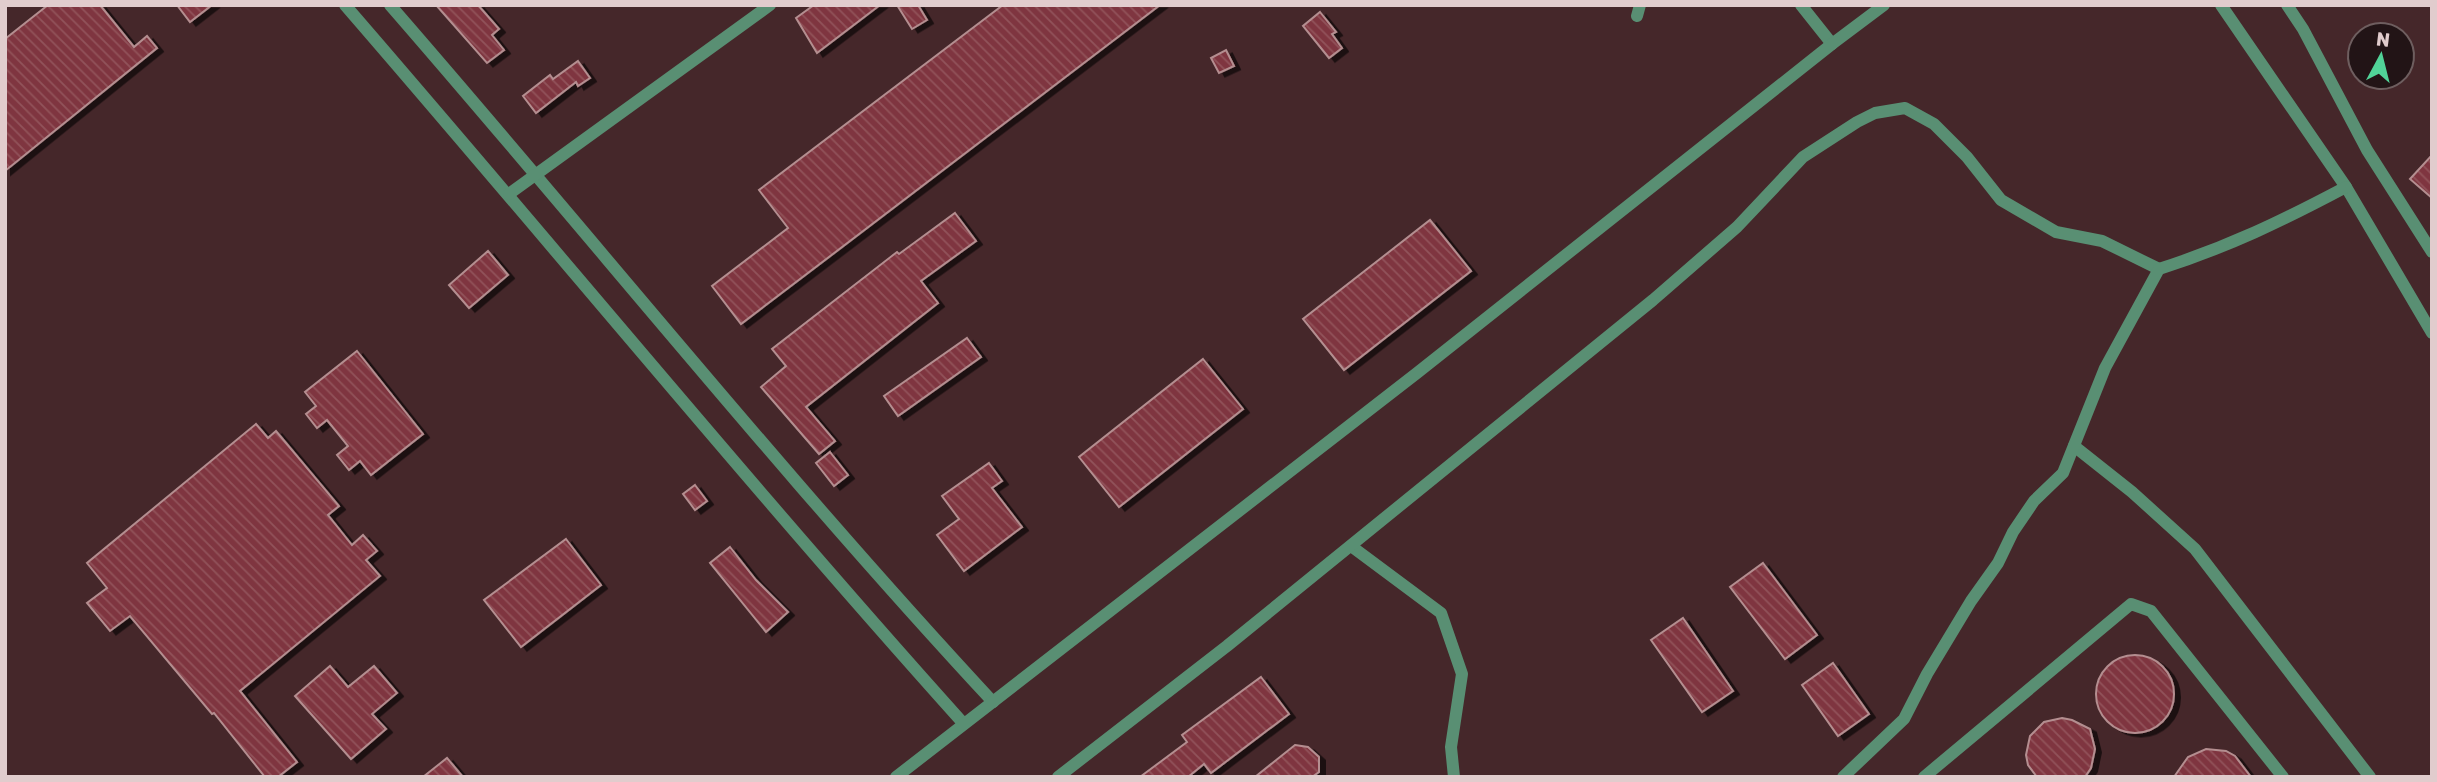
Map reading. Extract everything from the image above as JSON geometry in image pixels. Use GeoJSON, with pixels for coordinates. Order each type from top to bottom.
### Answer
{"type":"FeatureCollection","features":[{"type":"Feature","properties":{"kind":"street"},"geometry":{"type":"LineString","coordinates":[[345,5],[509,194],[717,444],[963,723]]}},
{"type":"Feature","properties":{"kind":"street"},"geometry":{"type":"LineString","coordinates":[[390,5],[537,174],[820,510],[993,702]]}},
{"type":"Feature","properties":{"kind":"street"},"geometry":{"type":"LineString","coordinates":[[509,194],[770,5]]}},
{"type":"Feature","properties":{"kind":"street"},"geometry":{"type":"LineString","coordinates":[[1801,5],[1832,44]]}},
{"type":"Feature","properties":{"kind":"street"},"geometry":{"type":"LineString","coordinates":[[896,777],[1418,373],[1832,44],[1885,5]]}},
{"type":"Feature","properties":{"kind":"street"},"geometry":{"type":"LineString","coordinates":[[2221,5],[2346,187],[2432,332]]}},
{"type":"Feature","properties":{"kind":"street"},"geometry":{"type":"LineString","coordinates":[[2287,5],[2303,29],[2367,150],[2432,252]]}},
{"type":"Feature","properties":{"kind":"street"},"geometry":{"type":"LineString","coordinates":[[1058,777],[1351,546],[1723,240],[1803,157],[1875,113],[1905,108],[1934,124],[1967,157],[2001,200],[2056,232],[2102,241],[2159,269]]}},
{"type":"Feature","properties":{"kind":"street"},"geometry":{"type":"LineString","coordinates":[[1843,777],[1904,719],[1927,674],[1971,601],[1998,563],[2013,532],[2034,501],[2063,473],[2105,368],[2159,269],[2213,252],[2270,227],[2346,187]]}},
{"type":"Feature","properties":{"kind":"street"},"geometry":{"type":"LineString","coordinates":[[2074,446],[2132,492],[2195,549],[2370,777]]}},
{"type":"Feature","properties":{"kind":"street"},"geometry":{"type":"LineString","coordinates":[[1351,546],[1441,613],[1462,674],[1451,747],[1454,777]]}},
{"type":"Feature","properties":{"kind":"street"},"geometry":{"type":"LineString","coordinates":[[1924,777],[2131,604],[2151,611],[2283,777]]}},
{"type":"Feature","properties":{"kind":"building"},"geometry":{"type":"Polygon","coordinates":[[[48,5],[100,5],[134,47],[147,36],[157,48],[5,171],[5,39],[48,5]]]}},
{"type":"Feature","properties":{"kind":"building"},"geometry":{"type":"Polygon","coordinates":[[[177,5],[212,5],[190,22],[177,5]]]}},
{"type":"Feature","properties":{"kind":"building"},"geometry":{"type":"Polygon","coordinates":[[[436,5],[478,5],[499,29],[492,35],[504,50],[487,63],[436,5]]]}},
{"type":"Feature","properties":{"kind":"building"},"geometry":{"type":"Polygon","coordinates":[[[814,5],[880,5],[817,53],[796,18],[814,5]]]}},
{"type":"Feature","properties":{"kind":"building"},"geometry":{"type":"Polygon","coordinates":[[[897,5],[918,5],[927,20],[912,29],[897,5]]]}},
{"type":"Feature","properties":{"kind":"building"},"geometry":{"type":"Polygon","coordinates":[[[1003,5],[1160,5],[741,324],[712,286],[788,228],[759,190],[1003,5]]]}},
{"type":"Feature","properties":{"kind":"building"},"geometry":{"type":"Polygon","coordinates":[[[1320,12],[1336,32],[1332,34],[1342,48],[1329,58],[1303,26],[1320,12]]]}},
{"type":"Feature","properties":{"kind":"building"},"geometry":{"type":"Polygon","coordinates":[[[1226,50],[1234,66],[1219,73],[1211,58],[1226,50]]]}},
{"type":"Feature","properties":{"kind":"building"},"geometry":{"type":"Polygon","coordinates":[[[578,61],[590,78],[578,86],[576,82],[536,113],[523,96],[550,75],[553,79],[578,61]]]}},
{"type":"Feature","properties":{"kind":"building"},"geometry":{"type":"Polygon","coordinates":[[[2432,155],[2432,198],[2410,179],[2432,155]]]}},
{"type":"Feature","properties":{"kind":"building"},"geometry":{"type":"Polygon","coordinates":[[[955,213],[976,241],[921,281],[938,303],[806,407],[835,441],[819,454],[761,387],[786,366],[772,349],[897,252],[899,254],[955,213]]]}},
{"type":"Feature","properties":{"kind":"building"},"geometry":{"type":"Polygon","coordinates":[[[1430,220],[1471,271],[1344,370],[1303,319],[1430,220]]]}},
{"type":"Feature","properties":{"kind":"building"},"geometry":{"type":"Polygon","coordinates":[[[488,251],[508,275],[469,308],[449,285],[488,251]]]}},
{"type":"Feature","properties":{"kind":"building"},"geometry":{"type":"Polygon","coordinates":[[[967,338],[981,357],[898,416],[884,396],[967,338]]]}},
{"type":"Feature","properties":{"kind":"building"},"geometry":{"type":"Polygon","coordinates":[[[357,351],[423,434],[371,475],[360,461],[349,470],[337,455],[348,446],[327,420],[317,428],[306,414],[316,406],[305,392],[357,351]]]}},
{"type":"Feature","properties":{"kind":"building"},"geometry":{"type":"Polygon","coordinates":[[[1203,359],[1243,409],[1119,507],[1079,457],[1203,359]]]}},
{"type":"Feature","properties":{"kind":"building"},"geometry":{"type":"Polygon","coordinates":[[[256,424],[268,438],[276,431],[339,506],[328,515],[352,545],[363,535],[377,551],[366,560],[380,576],[240,691],[297,762],[278,777],[265,777],[130,616],[110,631],[87,603],[107,588],[87,563],[256,424]]]}},
{"type":"Feature","properties":{"kind":"building"},"geometry":{"type":"Polygon","coordinates":[[[830,452],[848,475],[834,486],[816,463],[830,452]]]}},
{"type":"Feature","properties":{"kind":"building"},"geometry":{"type":"Polygon","coordinates":[[[989,463],[1002,481],[992,488],[1022,527],[964,571],[937,535],[959,519],[942,496],[989,463]]]}},
{"type":"Feature","properties":{"kind":"building"},"geometry":{"type":"Polygon","coordinates":[[[695,485],[707,501],[695,510],[683,494],[695,485]]]}},
{"type":"Feature","properties":{"kind":"building"},"geometry":{"type":"Polygon","coordinates":[[[566,539],[601,585],[521,647],[484,600],[566,539]]]}},
{"type":"Feature","properties":{"kind":"building"},"geometry":{"type":"Polygon","coordinates":[[[730,547],[756,580],[788,612],[766,632],[710,563],[730,547]]]}},
{"type":"Feature","properties":{"kind":"building"},"geometry":{"type":"Polygon","coordinates":[[[1763,563],[1817,635],[1785,659],[1730,587],[1763,563]]]}},
{"type":"Feature","properties":{"kind":"building"},"geometry":{"type":"Polygon","coordinates":[[[1683,618],[1733,691],[1702,712],[1651,640],[1683,618]]]}},
{"type":"Feature","properties":{"kind":"building"},"geometry":{"type":"Polygon","coordinates":[[[2135,655],[2150,658],[2163,666],[2171,679],[2174,694],[2171,709],[2163,722],[2150,730],[2135,733],[2120,730],[2107,722],[2099,709],[2096,694],[2099,679],[2107,666],[2120,658],[2135,655]]]}},
{"type":"Feature","properties":{"kind":"building"},"geometry":{"type":"Polygon","coordinates":[[[1833,663],[1869,714],[1838,736],[1802,685],[1833,663]]]}},
{"type":"Feature","properties":{"kind":"building"},"geometry":{"type":"Polygon","coordinates":[[[330,666],[348,687],[374,666],[397,693],[372,714],[386,729],[351,759],[295,696],[330,666]]]}},
{"type":"Feature","properties":{"kind":"building"},"geometry":{"type":"Polygon","coordinates":[[[1261,677],[1289,714],[1211,773],[1204,764],[1188,777],[1140,777],[1187,742],[1182,735],[1261,677]]]}},
{"type":"Feature","properties":{"kind":"building"},"geometry":{"type":"Polygon","coordinates":[[[2062,718],[2090,729],[2095,749],[2091,768],[2085,777],[2037,777],[2028,765],[2026,755],[2030,736],[2044,722],[2062,718]]]}},
{"type":"Feature","properties":{"kind":"building"},"geometry":{"type":"Polygon","coordinates":[[[1295,745],[1308,747],[1319,757],[1319,772],[1312,777],[1255,777],[1295,745]]]}},
{"type":"Feature","properties":{"kind":"building"},"geometry":{"type":"Polygon","coordinates":[[[2206,749],[2226,751],[2235,756],[2251,777],[2174,777],[2188,757],[2206,749]]]}},
{"type":"Feature","properties":{"kind":"building"},"geometry":{"type":"Polygon","coordinates":[[[447,758],[463,777],[423,777],[447,758]]]}}]}
